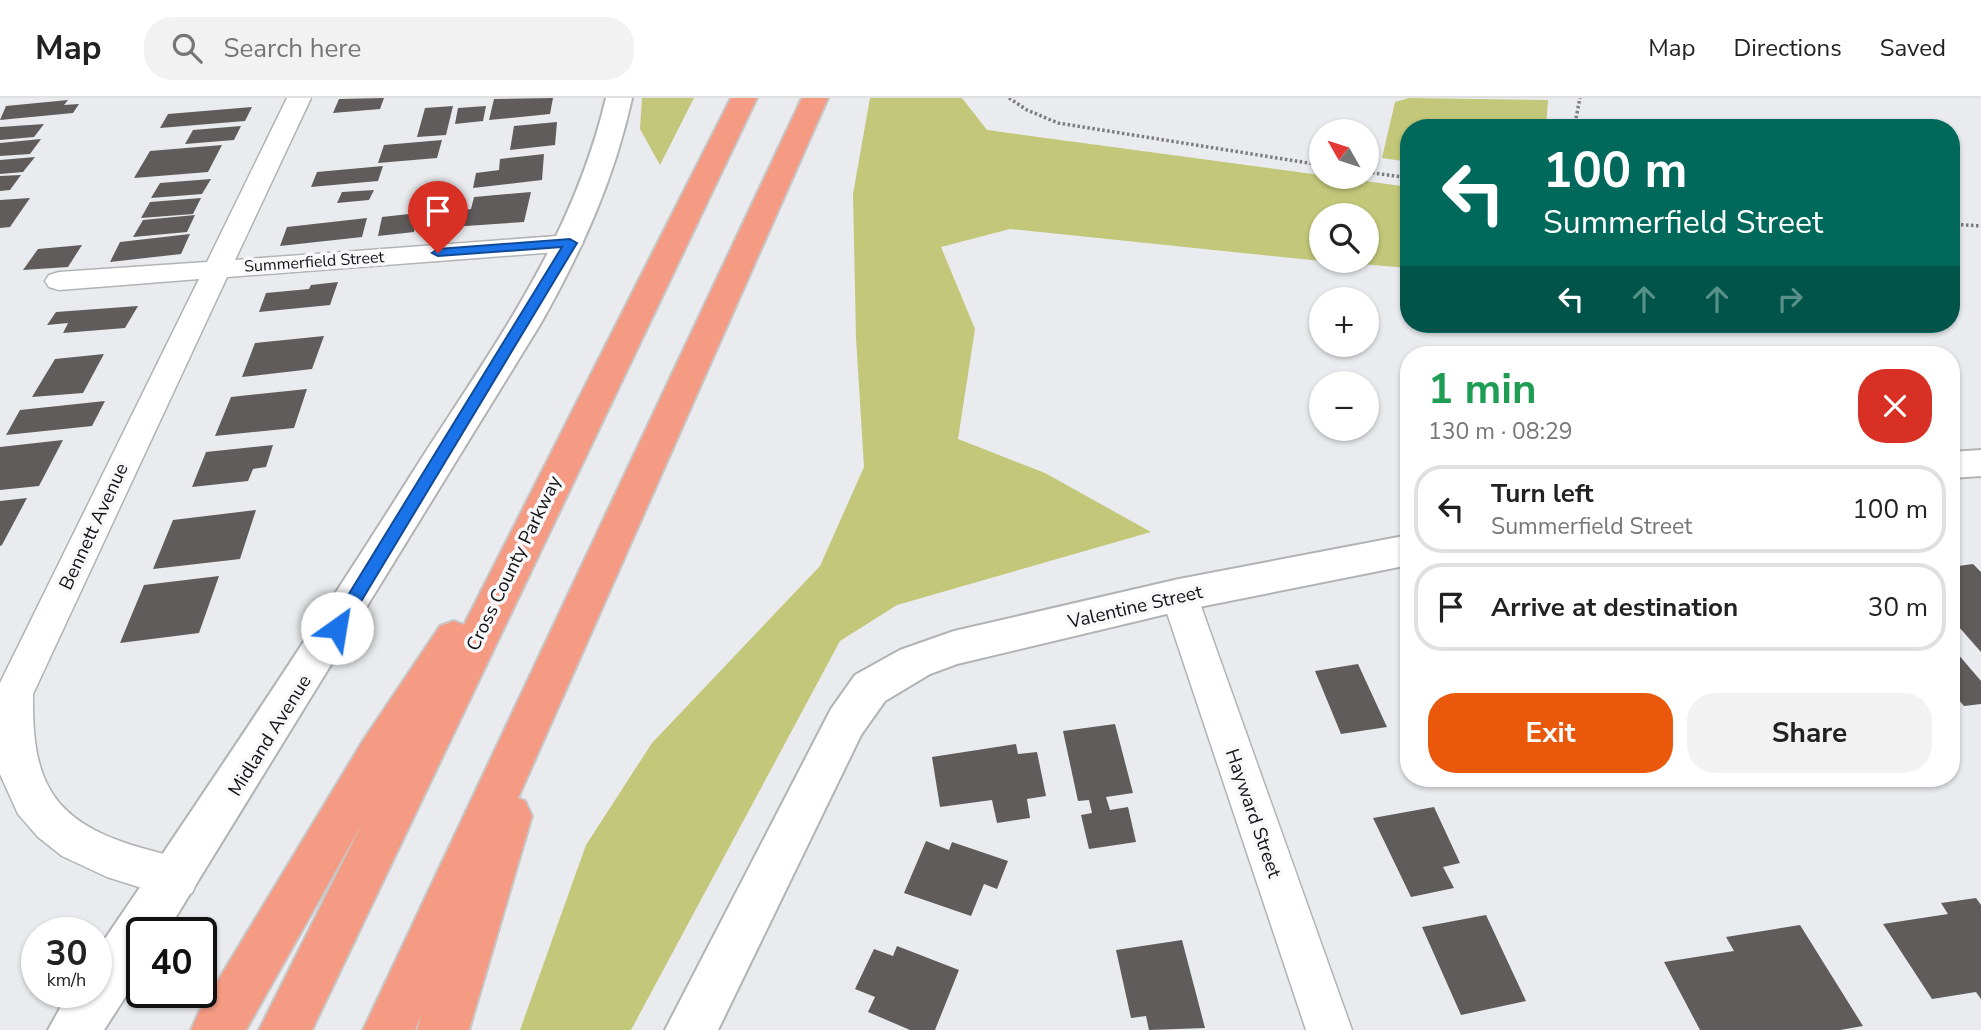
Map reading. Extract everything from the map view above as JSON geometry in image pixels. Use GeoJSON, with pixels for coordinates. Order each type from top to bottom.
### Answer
{"type":"FeatureCollection","features":[{"type":"Feature","properties":{"kind":"highway","name":"Cross County Parkway"},"geometry":{"type":"LineString","coordinates":[[285,1030],[744,98]]}},
{"type":"Feature","properties":{"kind":"highway"},"geometry":{"type":"LineString","coordinates":[[389,1030],[815,98]]}},
{"type":"Feature","properties":{"kind":"highway"},"geometry":{"type":"LineString","coordinates":[[217,1030],[379,753],[543,502]]}},
{"type":"Feature","properties":{"kind":"highway"},"geometry":{"type":"LineString","coordinates":[[443,1030],[553,670]]}},
{"type":"Feature","properties":{"kind":"street","name":"Bennett Avenue"},"geometry":{"type":"LineString","coordinates":[[177,878],[111,862],[51,830],[29,812],[16,793],[6,769],[6,719],[14,694],[299,98]]}},
{"type":"Feature","properties":{"kind":"street","name":"Midland Avenue"},"geometry":{"type":"LineString","coordinates":[[74,1030],[177,878],[344,616],[570,243],[608,153],[619,98]]}},
{"type":"Feature","properties":{"kind":"street","name":"Summerfield Street"},"geometry":{"type":"LineString","coordinates":[[59,281],[570,243]]}},
{"type":"Feature","properties":{"kind":"street"},"geometry":{"type":"LineString","coordinates":[[1960,464],[1981,463]]}},
{"type":"Feature","properties":{"kind":"street","name":"Valentine Street"},"geometry":{"type":"LineString","coordinates":[[691,1030],[846,722],[870,688],[915,662],[954,648],[1179,595],[1400,552]]}},
{"type":"Feature","properties":{"kind":"street","name":"Hayward Street"},"geometry":{"type":"LineString","coordinates":[[1179,595],[1329,1030]]}},
{"type":"Feature","properties":{"kind":"path"},"geometry":{"type":"LineString","coordinates":[[1009,98],[1027,110],[1058,123],[1309,163]]}},
{"type":"Feature","properties":{"kind":"path"},"geometry":{"type":"LineString","coordinates":[[1576,119],[1580,98]]}},
{"type":"Feature","properties":{"kind":"path"},"geometry":{"type":"LineString","coordinates":[[1379,174],[1400,177]]}},
{"type":"Feature","properties":{"kind":"path"},"geometry":{"type":"LineString","coordinates":[[1960,224],[1981,226]]}},
{"type":"Feature","properties":{"kind":"green space"},"geometry":{"type":"Polygon","coordinates":[[[642,98],[694,98],[660,165],[640,129],[642,98]]]}},
{"type":"Feature","properties":{"kind":"green space"},"geometry":{"type":"Polygon","coordinates":[[[870,98],[962,98],[987,130],[1309,173],[1309,189],[1379,189],[1379,183],[1400,186],[1400,267],[1379,266],[1379,203],[1309,203],[1309,260],[1010,229],[941,247],[975,329],[958,439],[1045,473],[1151,532],[897,605],[840,641],[631,1030],[520,1030],[586,845],[652,743],[820,566],[864,467],[856,337],[853,194],[870,98]]]}},
{"type":"Feature","properties":{"kind":"green space"},"geometry":{"type":"Polygon","coordinates":[[[1409,98],[1548,100],[1547,119],[1400,119],[1400,161],[1382,158],[1395,102],[1409,98]]]}},
{"type":"Feature","properties":{"kind":"building"},"geometry":{"type":"Polygon","coordinates":[[[384,98],[380,109],[333,113],[339,99],[384,98]]]}},
{"type":"Feature","properties":{"kind":"building"},"geometry":{"type":"Polygon","coordinates":[[[553,98],[550,114],[489,120],[494,99],[553,98]]]}},
{"type":"Feature","properties":{"kind":"building"},"geometry":{"type":"Polygon","coordinates":[[[68,100],[64,105],[79,104],[73,113],[0,120],[6,106],[68,100]]]}},
{"type":"Feature","properties":{"kind":"building"},"geometry":{"type":"Polygon","coordinates":[[[453,106],[446,135],[417,137],[425,108],[453,106]]]}},
{"type":"Feature","properties":{"kind":"building"},"geometry":{"type":"Polygon","coordinates":[[[486,106],[483,121],[455,124],[458,108],[486,106]]]}},
{"type":"Feature","properties":{"kind":"building"},"geometry":{"type":"Polygon","coordinates":[[[252,107],[245,121],[160,128],[168,114],[252,107]]]}},
{"type":"Feature","properties":{"kind":"building"},"geometry":{"type":"Polygon","coordinates":[[[557,122],[555,145],[510,150],[514,126],[557,122]]]}},
{"type":"Feature","properties":{"kind":"building"},"geometry":{"type":"Polygon","coordinates":[[[44,124],[34,137],[0,140],[0,127],[44,124]]]}},
{"type":"Feature","properties":{"kind":"building"},"geometry":{"type":"Polygon","coordinates":[[[241,126],[234,140],[185,144],[193,130],[241,126]]]}},
{"type":"Feature","properties":{"kind":"building"},"geometry":{"type":"Polygon","coordinates":[[[41,139],[30,154],[0,156],[0,143],[41,139]]]}},
{"type":"Feature","properties":{"kind":"building"},"geometry":{"type":"Polygon","coordinates":[[[442,140],[437,158],[378,163],[384,145],[442,140]]]}},
{"type":"Feature","properties":{"kind":"building"},"geometry":{"type":"Polygon","coordinates":[[[222,145],[208,172],[134,178],[150,151],[222,145]]]}},
{"type":"Feature","properties":{"kind":"building"},"geometry":{"type":"Polygon","coordinates":[[[544,154],[542,180],[473,188],[476,173],[499,170],[500,159],[544,154]]]}},
{"type":"Feature","properties":{"kind":"building"},"geometry":{"type":"Polygon","coordinates":[[[35,157],[23,172],[0,174],[0,160],[35,157]]]}},
{"type":"Feature","properties":{"kind":"building"},"geometry":{"type":"Polygon","coordinates":[[[383,166],[378,181],[311,187],[317,172],[383,166]]]}},
{"type":"Feature","properties":{"kind":"building"},"geometry":{"type":"Polygon","coordinates":[[[21,175],[10,190],[0,191],[0,176],[21,175]]]}},
{"type":"Feature","properties":{"kind":"building"},"geometry":{"type":"Polygon","coordinates":[[[211,179],[202,194],[151,198],[160,183],[211,179]]]}},
{"type":"Feature","properties":{"kind":"building"},"geometry":{"type":"Polygon","coordinates":[[[374,190],[369,200],[337,203],[342,192],[374,190]]]}},
{"type":"Feature","properties":{"kind":"building"},"geometry":{"type":"Polygon","coordinates":[[[531,192],[524,222],[451,227],[456,211],[471,209],[474,197],[531,192]]]}},
{"type":"Feature","properties":{"kind":"building"},"geometry":{"type":"Polygon","coordinates":[[[30,198],[10,227],[0,228],[0,200],[30,198]]]}},
{"type":"Feature","properties":{"kind":"building"},"geometry":{"type":"Polygon","coordinates":[[[201,198],[193,214],[141,218],[150,202],[201,198]]]}},
{"type":"Feature","properties":{"kind":"building"},"geometry":{"type":"Polygon","coordinates":[[[418,213],[414,232],[378,236],[382,217],[418,213]]]}},
{"type":"Feature","properties":{"kind":"building"},"geometry":{"type":"Polygon","coordinates":[[[195,215],[187,232],[133,237],[143,220],[195,215]]]}},
{"type":"Feature","properties":{"kind":"building"},"geometry":{"type":"Polygon","coordinates":[[[367,218],[362,237],[280,246],[287,227],[367,218]]]}},
{"type":"Feature","properties":{"kind":"building"},"geometry":{"type":"Polygon","coordinates":[[[190,234],[181,254],[110,262],[120,242],[190,234]]]}},
{"type":"Feature","properties":{"kind":"building"},"geometry":{"type":"Polygon","coordinates":[[[82,245],[68,267],[23,270],[38,249],[82,245]]]}},
{"type":"Feature","properties":{"kind":"building"},"geometry":{"type":"Polygon","coordinates":[[[338,282],[330,305],[259,312],[266,293],[309,289],[311,285],[338,282]]]}},
{"type":"Feature","properties":{"kind":"building"},"geometry":{"type":"Polygon","coordinates":[[[138,306],[125,328],[63,333],[68,323],[47,325],[56,312],[138,306]]]}},
{"type":"Feature","properties":{"kind":"building"},"geometry":{"type":"Polygon","coordinates":[[[324,336],[312,369],[242,377],[255,343],[324,336]]]}},
{"type":"Feature","properties":{"kind":"building"},"geometry":{"type":"Polygon","coordinates":[[[104,354],[83,393],[32,397],[55,359],[104,354]]]}},
{"type":"Feature","properties":{"kind":"building"},"geometry":{"type":"Polygon","coordinates":[[[307,389],[294,428],[215,436],[231,397],[307,389]]]}},
{"type":"Feature","properties":{"kind":"building"},"geometry":{"type":"Polygon","coordinates":[[[105,401],[92,426],[6,435],[20,410],[105,401]]]}},
{"type":"Feature","properties":{"kind":"building"},"geometry":{"type":"Polygon","coordinates":[[[63,440],[39,486],[0,490],[0,447],[63,440]]]}},
{"type":"Feature","properties":{"kind":"building"},"geometry":{"type":"Polygon","coordinates":[[[273,445],[266,467],[253,469],[248,481],[192,487],[206,452],[273,445]]]}},
{"type":"Feature","properties":{"kind":"building"},"geometry":{"type":"Polygon","coordinates":[[[27,498],[2,545],[0,546],[0,501],[27,498]]]}},
{"type":"Feature","properties":{"kind":"building"},"geometry":{"type":"Polygon","coordinates":[[[256,510],[240,559],[153,569],[173,520],[256,510]]]}},
{"type":"Feature","properties":{"kind":"building"},"geometry":{"type":"Polygon","coordinates":[[[1973,564],[1981,572],[1981,652],[1960,628],[1960,566],[1973,564]]]}},
{"type":"Feature","properties":{"kind":"building"},"geometry":{"type":"Polygon","coordinates":[[[219,576],[199,633],[120,643],[144,585],[219,576]]]}},
{"type":"Feature","properties":{"kind":"building"},"geometry":{"type":"Polygon","coordinates":[[[1960,656],[1981,681],[1981,704],[1964,706],[1960,701],[1960,656]]]}},
{"type":"Feature","properties":{"kind":"building"},"geometry":{"type":"Polygon","coordinates":[[[1358,664],[1387,727],[1341,734],[1315,671],[1358,664]]]}},
{"type":"Feature","properties":{"kind":"building"},"geometry":{"type":"Polygon","coordinates":[[[1115,724],[1133,793],[1106,797],[1110,810],[1128,807],[1136,842],[1089,849],[1081,815],[1092,813],[1089,800],[1078,801],[1063,731],[1115,724]]]}},
{"type":"Feature","properties":{"kind":"building"},"geometry":{"type":"Polygon","coordinates":[[[1016,744],[1018,754],[1037,752],[1046,796],[1027,799],[1030,818],[997,823],[992,800],[940,807],[932,757],[1016,744]]]}},
{"type":"Feature","properties":{"kind":"building"},"geometry":{"type":"Polygon","coordinates":[[[1434,807],[1460,863],[1443,867],[1454,888],[1411,897],[1373,818],[1434,807]]]}},
{"type":"Feature","properties":{"kind":"building"},"geometry":{"type":"Polygon","coordinates":[[[926,841],[949,850],[952,842],[1008,861],[997,889],[984,884],[971,916],[904,893],[926,841]]]}},
{"type":"Feature","properties":{"kind":"building"},"geometry":{"type":"Polygon","coordinates":[[[1976,898],[1981,905],[1981,999],[1976,992],[1932,999],[1883,924],[1948,914],[1941,903],[1976,898]]]}},
{"type":"Feature","properties":{"kind":"building"},"geometry":{"type":"Polygon","coordinates":[[[1486,915],[1526,1001],[1461,1015],[1422,927],[1486,915]]]}},
{"type":"Feature","properties":{"kind":"building"},"geometry":{"type":"Polygon","coordinates":[[[1800,925],[1863,1026],[1840,1030],[1700,1030],[1664,962],[1734,951],[1726,937],[1800,925]]]}},
{"type":"Feature","properties":{"kind":"building"},"geometry":{"type":"Polygon","coordinates":[[[1182,940],[1205,1028],[1149,1030],[1146,1016],[1131,1018],[1116,950],[1182,940]]]}},
{"type":"Feature","properties":{"kind":"building"},"geometry":{"type":"Polygon","coordinates":[[[897,946],[959,970],[935,1030],[910,1030],[868,1012],[875,997],[855,989],[874,949],[893,956],[897,946]]]}},
{"type":"Feature","properties":{"kind":"route"},"geometry":{"type":"LineString","coordinates":[[337,628],[570,243],[438,253]]}}]}
